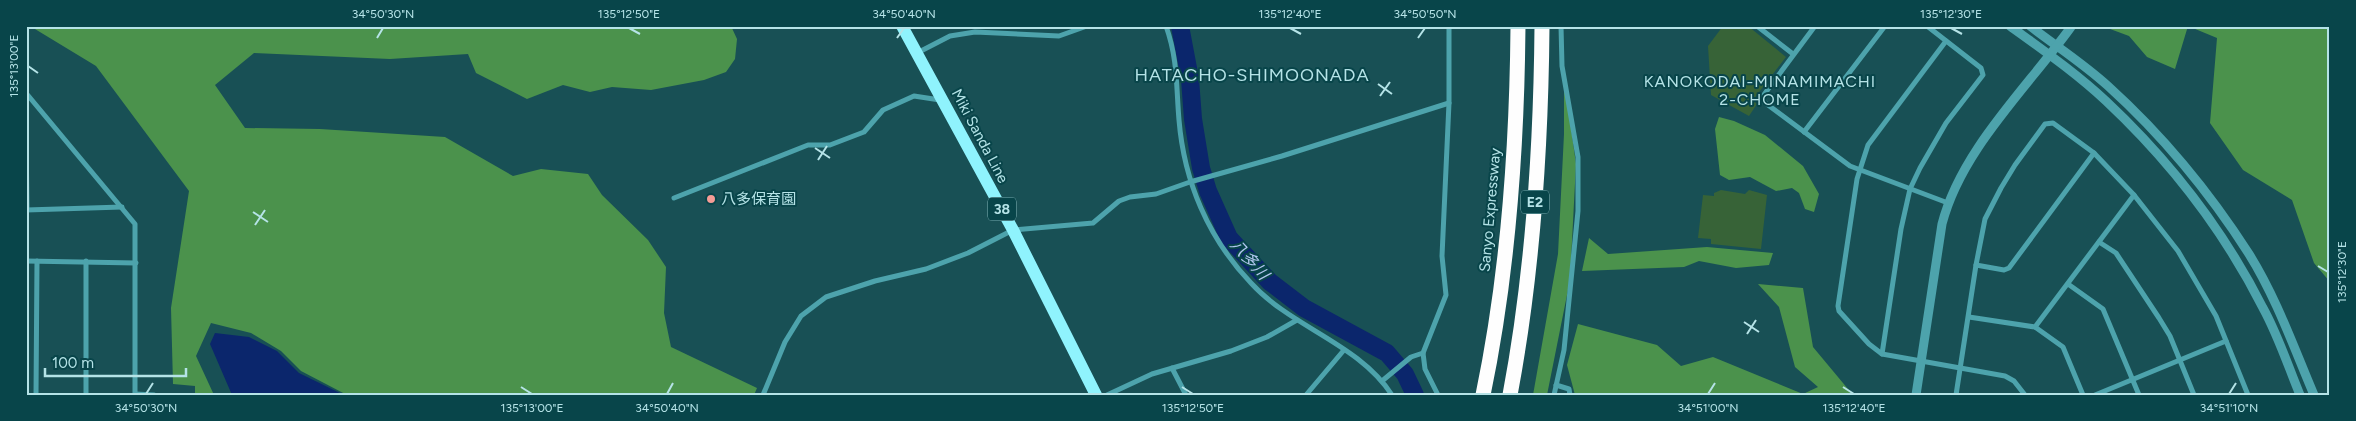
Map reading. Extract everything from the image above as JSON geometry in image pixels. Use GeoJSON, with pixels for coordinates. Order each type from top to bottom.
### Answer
{"type":"FeatureCollection","features":[{"type":"Feature","properties":{"kind":"highway","name":"Sanyo Expressway"},"geometry":{"type":"LineString","coordinates":[[1484,395],[1502,272],[1509,197],[1515,126],[1518,26]]}},
{"type":"Feature","properties":{"kind":"highway","name":"E2"},"geometry":{"type":"LineString","coordinates":[[1510,395],[1528,276],[1536,195],[1542,26]]}},
{"type":"Feature","properties":{"kind":"main road","name":"Miki Sanda Line"},"geometry":{"type":"LineString","coordinates":[[902,26],[1013,230],[1096,395]]}},
{"type":"Feature","properties":{"kind":"street"},"geometry":{"type":"LineString","coordinates":[[917,53],[950,36],[975,32],[1059,36],[1087,26]]}},
{"type":"Feature","properties":{"kind":"street"},"geometry":{"type":"LineString","coordinates":[[1166,26],[1177,67],[1179,120],[1190,182],[1203,213],[1228,256],[1251,283],[1271,302],[1364,361],[1392,395]]}},
{"type":"Feature","properties":{"kind":"street"},"geometry":{"type":"LineString","coordinates":[[1438,395],[1425,369],[1423,353],[1446,295],[1442,256],[1449,103],[1449,26]]}},
{"type":"Feature","properties":{"kind":"street"},"geometry":{"type":"LineString","coordinates":[[1554,395],[1564,350],[1578,211],[1578,157],[1562,66],[1561,26]]}},
{"type":"Feature","properties":{"kind":"street"},"geometry":{"type":"LineString","coordinates":[[1757,26],[1793,54]]}},
{"type":"Feature","properties":{"kind":"street"},"geometry":{"type":"LineString","coordinates":[[1815,26],[1763,96],[1764,102],[1840,160],[1910,189],[1948,202]]}},
{"type":"Feature","properties":{"kind":"street"},"geometry":{"type":"LineString","coordinates":[[1804,132],[1885,26]]}},
{"type":"Feature","properties":{"kind":"street"},"geometry":{"type":"LineString","coordinates":[[1882,354],[1901,230],[1910,189],[1946,124],[1983,75],[1981,68],[1927,26]]}},
{"type":"Feature","properties":{"kind":"street"},"geometry":{"type":"LineString","coordinates":[[2010,26],[2105,100],[2164,159],[2202,207],[2234,254],[2264,309],[2300,395]]}},
{"type":"Feature","properties":{"kind":"street"},"geometry":{"type":"LineString","coordinates":[[2030,26],[2107,86],[2161,140],[2206,194],[2249,255],[2280,316],[2314,395]]}},
{"type":"Feature","properties":{"kind":"street"},"geometry":{"type":"LineString","coordinates":[[1916,395],[1942,224],[1948,202],[1964,169],[2035,71],[2071,27]]}},
{"type":"Feature","properties":{"kind":"street"},"geometry":{"type":"LineString","coordinates":[[1946,41],[1868,144],[1859,169],[1838,306],[1839,311],[1869,344],[1882,354],[2005,376],[2014,381],[2025,395]]}},
{"type":"Feature","properties":{"kind":"street"},"geometry":{"type":"LineString","coordinates":[[26,93],[135,224],[135,394],[154,395]]}},
{"type":"Feature","properties":{"kind":"street"},"geometry":{"type":"LineString","coordinates":[[674,198],[808,144],[830,144],[864,132],[883,110],[914,96],[942,100]]}},
{"type":"Feature","properties":{"kind":"street"},"geometry":{"type":"LineString","coordinates":[[763,395],[785,342],[801,316],[826,297],[874,281],[926,269],[968,253],[1013,230],[1092,223],[1119,202],[1130,197],[1156,194],[1449,103]]}},
{"type":"Feature","properties":{"kind":"street"},"geometry":{"type":"LineString","coordinates":[[1956,395],[1985,219],[2000,188],[2046,124],[2053,123],[2094,153],[2134,195],[2178,251],[2216,316],[2248,395]]}},
{"type":"Feature","properties":{"kind":"street"},"geometry":{"type":"LineString","coordinates":[[26,134],[27,210],[122,207]]}},
{"type":"Feature","properties":{"kind":"street"},"geometry":{"type":"LineString","coordinates":[[1976,265],[2004,270],[2009,268],[2094,153]]}},
{"type":"Feature","properties":{"kind":"street"},"geometry":{"type":"LineString","coordinates":[[2035,327],[2134,195]]}},
{"type":"Feature","properties":{"kind":"street"},"geometry":{"type":"LineString","coordinates":[[2099,242],[2116,253],[2170,336],[2194,395]]}},
{"type":"Feature","properties":{"kind":"street"},"geometry":{"type":"LineString","coordinates":[[26,261],[136,263]]}},
{"type":"Feature","properties":{"kind":"street"},"geometry":{"type":"LineString","coordinates":[[36,395],[37,261]]}},
{"type":"Feature","properties":{"kind":"street"},"geometry":{"type":"LineString","coordinates":[[86,261],[86,395]]}},
{"type":"Feature","properties":{"kind":"street"},"geometry":{"type":"LineString","coordinates":[[2068,284],[2103,310],[2139,395]]}},
{"type":"Feature","properties":{"kind":"street"},"geometry":{"type":"LineString","coordinates":[[1969,317],[2035,327],[2063,347],[2083,395]]}},
{"type":"Feature","properties":{"kind":"street"},"geometry":{"type":"LineString","coordinates":[[1107,395],[1152,374],[1231,351],[1267,337],[1297,320]]}},
{"type":"Feature","properties":{"kind":"street"},"geometry":{"type":"LineString","coordinates":[[2095,395],[2226,340]]}},
{"type":"Feature","properties":{"kind":"street"},"geometry":{"type":"LineString","coordinates":[[1306,395],[1344,350]]}},
{"type":"Feature","properties":{"kind":"street"},"geometry":{"type":"LineString","coordinates":[[1382,381],[1411,357],[1423,353]]}},
{"type":"Feature","properties":{"kind":"street"},"geometry":{"type":"LineString","coordinates":[[1172,368],[1186,395]]}},
{"type":"Feature","properties":{"kind":"street"},"geometry":{"type":"LineString","coordinates":[[1556,385],[1569,389],[1570,395]]}},
{"type":"Feature","properties":{"kind":"green space"},"geometry":{"type":"Polygon","coordinates":[[[30,26],[731,26],[737,39],[735,59],[726,72],[704,80],[651,90],[612,87],[590,92],[563,85],[527,99],[476,73],[468,54],[390,59],[254,53],[215,85],[245,128],[320,129],[445,137],[513,176],[541,169],[588,174],[602,195],[648,240],[666,267],[664,313],[671,347],[757,388],[754,395],[347,395],[301,371],[281,351],[251,333],[211,323],[196,356],[214,395],[195,395],[195,386],[173,384],[171,308],[189,191],[96,66],[30,26]]]}},
{"type":"Feature","properties":{"kind":"green space"},"geometry":{"type":"Polygon","coordinates":[[[1723,26],[1748,26],[1786,57],[1753,100],[1757,104],[1749,116],[1711,95],[1708,46],[1723,26]]]}},
{"type":"Feature","properties":{"kind":"green space"},"geometry":{"type":"Polygon","coordinates":[[[2102,26],[2188,26],[2175,69],[2147,57],[2129,36],[2102,26]]]}},
{"type":"Feature","properties":{"kind":"green space"},"geometry":{"type":"Polygon","coordinates":[[[2188,26],[2330,26],[2330,282],[2314,263],[2292,200],[2243,170],[2210,123],[2217,38],[2188,26]]]}},
{"type":"Feature","properties":{"kind":"green space"},"geometry":{"type":"Polygon","coordinates":[[[1564,77],[1576,164],[1570,280],[1547,395],[1533,395],[1558,254],[1564,134],[1564,77]]]}},
{"type":"Feature","properties":{"kind":"green space"},"geometry":{"type":"Polygon","coordinates":[[[1719,117],[1734,121],[1765,135],[1803,166],[1819,194],[1814,212],[1805,209],[1799,193],[1792,188],[1776,191],[1750,177],[1729,180],[1720,175],[1715,129],[1719,117]]]}},
{"type":"Feature","properties":{"kind":"green space"},"geometry":{"type":"Polygon","coordinates":[[[1721,190],[1745,194],[1749,190],[1767,195],[1761,249],[1711,244],[1711,239],[1698,238],[1703,195],[1714,196],[1714,193],[1721,190]]]}},
{"type":"Feature","properties":{"kind":"green space"},"geometry":{"type":"Polygon","coordinates":[[[1589,238],[1608,254],[1707,247],[1773,253],[1769,265],[1736,268],[1699,261],[1684,267],[1582,271],[1589,238]]]}},
{"type":"Feature","properties":{"kind":"green space"},"geometry":{"type":"Polygon","coordinates":[[[1758,284],[1803,288],[1813,347],[1853,395],[1575,395],[1567,365],[1578,324],[1657,345],[1681,366],[1713,357],[1803,394],[1818,387],[1795,367],[1779,307],[1758,284]]]}},
{"type":"Feature","properties":{"kind":"water"},"geometry":{"type":"Polygon","coordinates":[[[215,333],[249,337],[277,351],[299,373],[344,395],[232,395],[210,344],[215,333]]]}},
{"type":"Feature","properties":{"kind":"waterway","name":"八多川"},"geometry":{"type":"LineString","coordinates":[[1180,26],[1190,79],[1193,119],[1201,168],[1208,191],[1229,238],[1270,282],[1304,308],[1387,353],[1405,374],[1415,395]]}},
{"type":"Feature","properties":{"kind":"place","name":"八多保育園"},"geometry":{"type":"Point","coordinates":[711,199]}},
{"type":"Feature","properties":{"kind":"district","name":"HATACHO-SHIMOONADA"},"geometry":{"type":"Point","coordinates":[1252,75]}},
{"type":"Feature","properties":{"kind":"district","name":"KANOKODAI-MINAMIMACHI 2-CHOME"},"geometry":{"type":"Point","coordinates":[1760,90]}}]}
